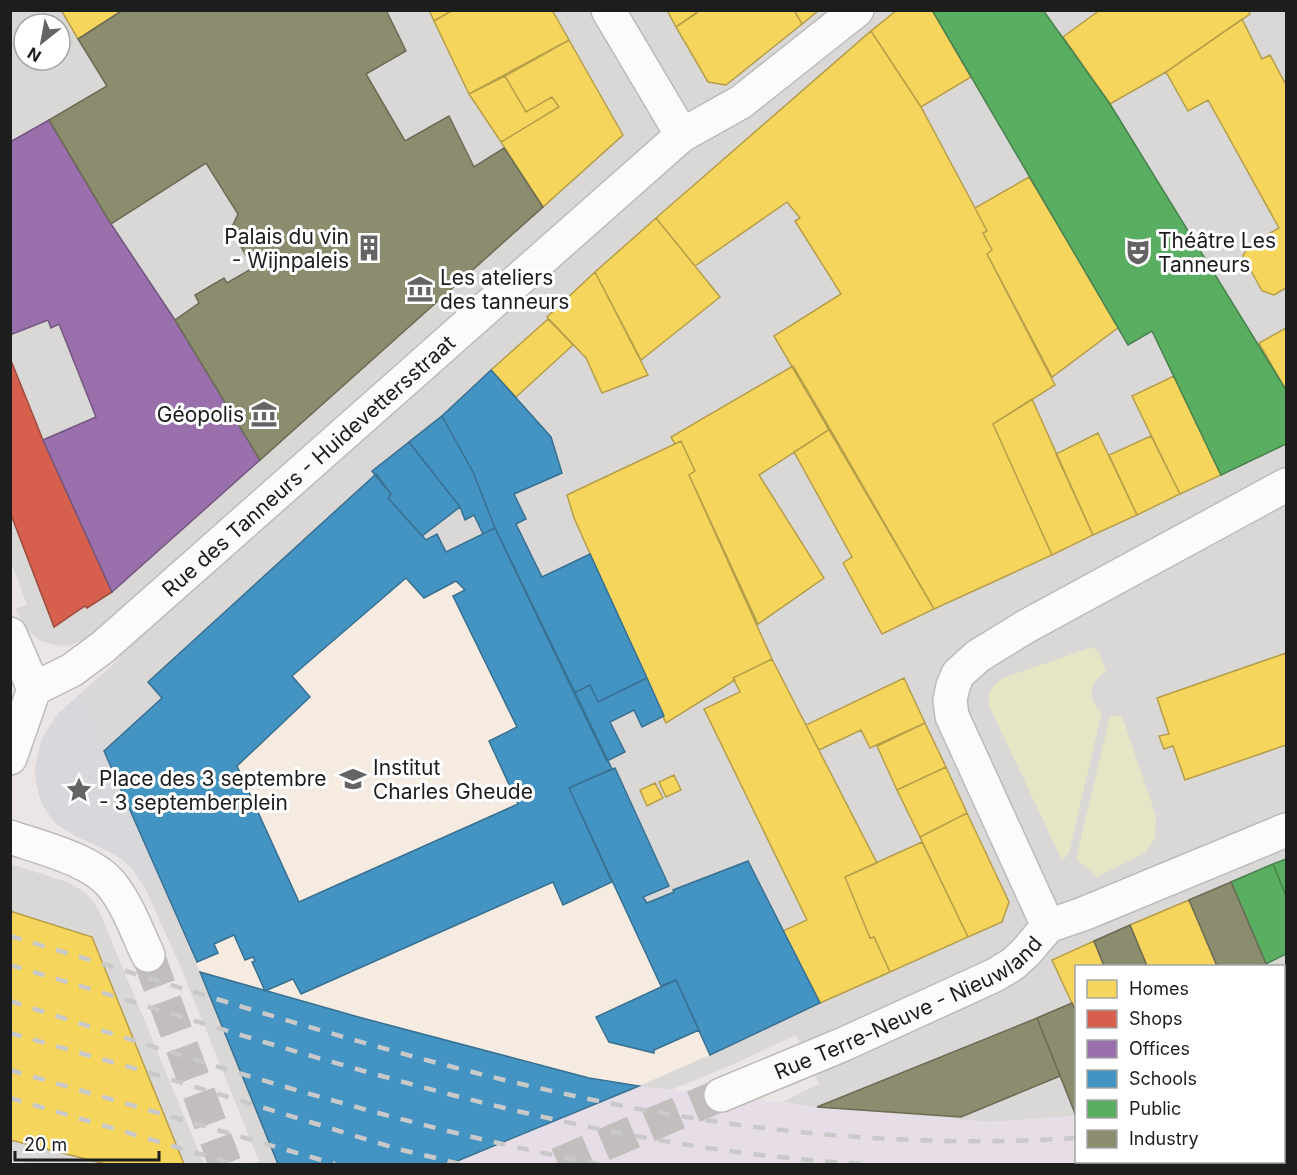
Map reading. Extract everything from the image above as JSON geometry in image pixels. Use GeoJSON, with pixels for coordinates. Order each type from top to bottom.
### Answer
{"type":"FeatureCollection","features":[{"type":"Feature","properties":{"kind":"street"},"geometry":{"type":"LineString","coordinates":[[608,10],[682,135]]}},
{"type":"Feature","properties":{"kind":"street","name":"Rue des Tanneurs - Huidevettersstraat"},"geometry":{"type":"LineString","coordinates":[[34,689],[72,670],[103,647],[682,135],[741,102],[857,10]]}},
{"type":"Feature","properties":{"kind":"street"},"geometry":{"type":"LineString","coordinates":[[1048,926],[952,716],[950,700],[958,674],[978,656],[1025,627],[1287,485]]}},
{"type":"Feature","properties":{"kind":"street"},"geometry":{"type":"LineString","coordinates":[[10,634],[34,689],[10,758]]}},
{"type":"Feature","properties":{"kind":"street","name":"Rue Terre-Neuve - Nieuwland"},"geometry":{"type":"LineString","coordinates":[[721,1095],[844,1044],[995,975],[1013,964],[1026,952],[1048,926],[1083,914],[1287,830]]}},
{"type":"Feature","properties":{"kind":"street"},"geometry":{"type":"LineString","coordinates":[[10,837],[70,858],[97,871],[111,884],[128,911],[148,955]]}},
{"type":"Feature","properties":{"kind":"shaded area"},"geometry":{"type":"Polygon","coordinates":[[[11,11],[1286,11],[1286,1099],[1285,965],[1075,965],[1075,1116],[988,1122],[782,1102],[819,1084],[796,1035],[725,1068],[487,1164],[252,1164],[259,1161],[178,961],[144,886],[131,867],[120,858],[56,824],[43,806],[36,784],[35,769],[38,754],[41,741],[49,727],[58,714],[121,657],[97,631],[90,637],[68,646],[41,641],[30,633],[15,609],[27,605],[11,562],[11,11]]]}},
{"type":"Feature","properties":{"kind":"shaded area","name":"Institut Charles Gheude"},"geometry":{"type":"Polygon","coordinates":[[[376,474],[425,540],[437,534],[446,552],[612,769],[570,789],[661,986],[676,980],[710,1055],[639,1086],[589,1078],[200,972],[104,751],[161,698],[148,682],[376,474]]]}},
{"type":"Feature","properties":{"kind":"shaded area","name":"Place des 3 septembre - 3 septemberplein"},"geometry":{"type":"Polygon","coordinates":[[[81,693],[159,878],[144,886],[131,867],[120,858],[56,824],[39,796],[35,769],[41,741],[58,714],[81,693]]]}},
{"type":"Feature","properties":{"kind":"shaded area"},"geometry":{"type":"Polygon","coordinates":[[[11,864],[67,882],[83,891],[93,901],[204,1164],[31,1164],[11,1159],[11,864]]]}},
{"type":"Feature","properties":{"kind":"shaded area"},"geometry":{"type":"Polygon","coordinates":[[[639,1086],[817,1107],[988,1122],[1075,1116],[1075,1163],[1285,1163],[1286,1099],[1286,1164],[450,1164],[639,1086]]]}},
{"type":"Feature","properties":{"kind":"green space"},"geometry":{"type":"Polygon","coordinates":[[[1092,647],[1099,652],[1106,672],[1096,680],[1092,691],[1093,702],[1102,712],[1070,848],[1067,857],[1061,858],[989,706],[989,697],[993,687],[1003,678],[1092,647]]]}},
{"type":"Feature","properties":{"kind":"green space"},"geometry":{"type":"Polygon","coordinates":[[[1110,716],[1122,716],[1156,816],[1155,838],[1145,853],[1097,877],[1076,859],[1110,716]]]}},
{"type":"Feature","properties":{"kind":"building: Homes"},"geometry":{"type":"Polygon","coordinates":[[[61,10],[123,10],[78,39],[72,29],[72,12],[61,10]]]}},
{"type":"Feature","properties":{"kind":"building: Homes"},"geometry":{"type":"Polygon","coordinates":[[[429,10],[453,10],[434,21],[429,10]]]}},
{"type":"Feature","properties":{"kind":"building: Homes"},"geometry":{"type":"Polygon","coordinates":[[[453,10],[552,10],[569,40],[469,94],[434,21],[453,10]]]}},
{"type":"Feature","properties":{"kind":"building: Homes"},"geometry":{"type":"Polygon","coordinates":[[[667,10],[695,10],[697,13],[676,27],[667,10]]]}},
{"type":"Feature","properties":{"kind":"building: Homes"},"geometry":{"type":"Polygon","coordinates":[[[700,10],[794,10],[802,24],[726,85],[708,82],[676,27],[700,10]]]}},
{"type":"Feature","properties":{"kind":"building: Homes"},"geometry":{"type":"Polygon","coordinates":[[[794,10],[819,10],[802,24],[794,10]]]}},
{"type":"Feature","properties":{"kind":"building: Homes"},"geometry":{"type":"Polygon","coordinates":[[[897,10],[932,10],[971,77],[921,107],[871,31],[897,10]]]}},
{"type":"Feature","properties":{"kind":"building: Homes"},"geometry":{"type":"Polygon","coordinates":[[[1100,10],[1248,10],[1250,14],[1166,72],[1110,104],[1063,37],[1100,10]]]}},
{"type":"Feature","properties":{"kind":"building: Homes"},"geometry":{"type":"Polygon","coordinates":[[[1242,19],[1262,59],[1270,55],[1286,85],[1286,288],[1274,295],[1262,291],[1243,256],[1249,245],[1279,228],[1208,100],[1188,111],[1166,72],[1242,19]]]}},
{"type":"Feature","properties":{"kind":"building: Homes"},"geometry":{"type":"Polygon","coordinates":[[[871,31],[921,107],[987,231],[983,233],[992,250],[987,254],[1055,385],[993,424],[1052,555],[934,609],[774,336],[841,294],[795,221],[800,218],[787,202],[695,266],[656,218],[871,31]]]}},
{"type":"Feature","properties":{"kind":"building: Homes"},"geometry":{"type":"Polygon","coordinates":[[[569,40],[623,135],[543,207],[501,142],[559,107],[552,97],[526,112],[505,76],[569,40]]]}},
{"type":"Feature","properties":{"kind":"building: Homes"},"geometry":{"type":"Polygon","coordinates":[[[505,76],[526,112],[552,97],[559,107],[501,142],[469,94],[505,76]]]}},
{"type":"Feature","properties":{"kind":"building: Homes"},"geometry":{"type":"Polygon","coordinates":[[[1029,177],[1119,327],[1052,377],[987,254],[992,250],[983,233],[987,231],[975,208],[1029,177]]]}},
{"type":"Feature","properties":{"kind":"building: Homes"},"geometry":{"type":"Polygon","coordinates":[[[656,218],[720,297],[641,360],[595,272],[656,218]]]}},
{"type":"Feature","properties":{"kind":"building: Homes"},"geometry":{"type":"Polygon","coordinates":[[[595,272],[648,375],[602,393],[586,358],[547,317],[595,272]]]}},
{"type":"Feature","properties":{"kind":"building: Homes"},"geometry":{"type":"Polygon","coordinates":[[[548,319],[573,345],[516,397],[491,370],[548,319]]]}},
{"type":"Feature","properties":{"kind":"building: Homes"},"geometry":{"type":"Polygon","coordinates":[[[1286,328],[1286,390],[1259,343],[1286,328]]]}},
{"type":"Feature","properties":{"kind":"building: Homes"},"geometry":{"type":"Polygon","coordinates":[[[793,366],[830,429],[759,475],[824,578],[758,624],[689,475],[695,471],[681,441],[675,444],[671,437],[793,366]]]}},
{"type":"Feature","properties":{"kind":"building: Homes"},"geometry":{"type":"Polygon","coordinates":[[[1174,376],[1221,475],[1180,494],[1132,396],[1174,376]]]}},
{"type":"Feature","properties":{"kind":"building: Homes"},"geometry":{"type":"Polygon","coordinates":[[[1032,399],[1093,535],[1052,555],[993,424],[1032,399]]]}},
{"type":"Feature","properties":{"kind":"building: Homes"},"geometry":{"type":"Polygon","coordinates":[[[830,429],[934,609],[882,634],[843,563],[852,557],[794,452],[830,429]]]}},
{"type":"Feature","properties":{"kind":"building: Homes"},"geometry":{"type":"Polygon","coordinates":[[[1098,433],[1137,515],[1093,535],[1056,454],[1098,433]]]}},
{"type":"Feature","properties":{"kind":"building: Homes"},"geometry":{"type":"Polygon","coordinates":[[[1151,436],[1180,494],[1137,515],[1109,455],[1151,436]]]}},
{"type":"Feature","properties":{"kind":"building: Homes"},"geometry":{"type":"Polygon","coordinates":[[[681,441],[695,471],[689,475],[772,659],[733,678],[735,680],[666,723],[574,518],[567,495],[681,441]]]}},
{"type":"Feature","properties":{"kind":"building: Homes"},"geometry":{"type":"Polygon","coordinates":[[[1286,653],[1286,745],[1185,780],[1173,746],[1164,749],[1159,736],[1169,734],[1157,698],[1286,653]]]}},
{"type":"Feature","properties":{"kind":"building: Homes"},"geometry":{"type":"Polygon","coordinates":[[[772,659],[877,863],[845,877],[870,938],[874,937],[890,972],[820,1003],[783,931],[807,920],[704,709],[740,692],[733,678],[772,659]]]}},
{"type":"Feature","properties":{"kind":"building: Homes"},"geometry":{"type":"Polygon","coordinates":[[[904,678],[925,723],[870,748],[861,730],[819,750],[806,725],[904,678]]]}},
{"type":"Feature","properties":{"kind":"building: Homes"},"geometry":{"type":"Polygon","coordinates":[[[925,723],[946,767],[897,790],[877,746],[925,723]]]}},
{"type":"Feature","properties":{"kind":"building: Homes"},"geometry":{"type":"Polygon","coordinates":[[[946,767],[967,813],[920,837],[897,790],[946,767]]]}},
{"type":"Feature","properties":{"kind":"building: Homes"},"geometry":{"type":"Polygon","coordinates":[[[674,775],[681,790],[666,797],[659,782],[674,775]]]}},
{"type":"Feature","properties":{"kind":"building: Homes"},"geometry":{"type":"Polygon","coordinates":[[[655,783],[663,798],[647,806],[640,790],[655,783]]]}},
{"type":"Feature","properties":{"kind":"building: Homes"},"geometry":{"type":"Polygon","coordinates":[[[967,813],[1009,902],[1002,922],[968,937],[920,837],[967,813]]]}},
{"type":"Feature","properties":{"kind":"building: Homes"},"geometry":{"type":"Polygon","coordinates":[[[922,842],[968,937],[890,972],[874,937],[870,938],[845,877],[922,842]]]}},
{"type":"Feature","properties":{"kind":"building: Homes"},"geometry":{"type":"Polygon","coordinates":[[[1189,900],[1217,965],[1147,965],[1130,925],[1189,900]]]}},
{"type":"Feature","properties":{"kind":"building: Homes"},"geometry":{"type":"Polygon","coordinates":[[[10,911],[92,937],[184,1164],[106,1164],[10,1140],[10,911]]]}},
{"type":"Feature","properties":{"kind":"building: Homes"},"geometry":{"type":"Polygon","coordinates":[[[1094,941],[1104,965],[1075,965],[1075,1010],[1052,960],[1094,941]]]}},
{"type":"Feature","properties":{"kind":"building: Shops"},"geometry":{"type":"Polygon","coordinates":[[[10,358],[43,440],[112,592],[87,608],[85,606],[54,627],[10,512],[10,358]]]}},
{"type":"Feature","properties":{"kind":"building: Offices"},"geometry":{"type":"Polygon","coordinates":[[[49,120],[111,224],[175,320],[260,460],[112,592],[43,440],[96,417],[59,324],[51,328],[48,320],[10,335],[10,142],[49,120]]]}},
{"type":"Feature","properties":{"kind":"building: Schools"},"geometry":{"type":"Polygon","coordinates":[[[491,370],[551,437],[562,473],[514,494],[526,519],[516,524],[542,577],[590,554],[647,678],[598,702],[590,685],[574,693],[495,528],[473,472],[442,416],[491,370]]]}},
{"type":"Feature","properties":{"kind":"building: Schools"},"geometry":{"type":"Polygon","coordinates":[[[442,416],[473,472],[495,528],[483,534],[474,515],[465,520],[460,507],[409,442],[442,416]]]}},
{"type":"Feature","properties":{"kind":"building: Schools"},"geometry":{"type":"Polygon","coordinates":[[[409,442],[460,507],[422,536],[388,498],[391,494],[372,471],[409,442]]]}},
{"type":"Feature","properties":{"kind":"building: Schools"},"geometry":{"type":"Polygon","coordinates":[[[376,474],[391,494],[388,498],[426,540],[437,534],[446,552],[495,528],[612,769],[569,788],[612,882],[563,905],[553,882],[301,994],[293,979],[265,991],[252,962],[255,961],[253,957],[245,960],[234,935],[214,944],[218,953],[197,962],[104,751],[162,698],[148,682],[376,474]],[[406,578],[292,676],[310,697],[237,766],[299,902],[518,804],[489,741],[517,727],[453,596],[465,590],[456,581],[424,598],[406,578]]]}},
{"type":"Feature","properties":{"kind":"building: Schools"},"geometry":{"type":"Polygon","coordinates":[[[647,678],[664,716],[642,727],[634,710],[610,722],[625,752],[607,761],[574,693],[590,685],[598,702],[647,678]]]}},
{"type":"Feature","properties":{"kind":"building: Schools"},"geometry":{"type":"Polygon","coordinates":[[[615,768],[669,886],[643,897],[647,903],[674,892],[673,890],[748,861],[820,1003],[710,1055],[676,980],[661,986],[569,788],[615,768]]]}},
{"type":"Feature","properties":{"kind":"building: Schools"},"geometry":{"type":"Polygon","coordinates":[[[200,972],[589,1078],[639,1086],[450,1164],[278,1164],[200,972]]]}},
{"type":"Feature","properties":{"kind":"building: Schools"},"geometry":{"type":"Polygon","coordinates":[[[676,980],[699,1030],[654,1050],[654,1053],[609,1042],[596,1017],[676,980]]]}},
{"type":"Feature","properties":{"kind":"building: Public","name":"Théâtre Les Tanneurs"},"geometry":{"type":"Polygon","coordinates":[[[932,10],[1043,10],[1110,104],[1286,390],[1286,444],[1221,475],[1152,331],[1128,345],[932,10]]]}},
{"type":"Feature","properties":{"kind":"building: Public"},"geometry":{"type":"Polygon","coordinates":[[[1286,859],[1286,896],[1273,864],[1286,859]]]}},
{"type":"Feature","properties":{"kind":"building: Public"},"geometry":{"type":"Polygon","coordinates":[[[1273,864],[1286,896],[1286,954],[1266,964],[1231,882],[1273,864]]]}},
{"type":"Feature","properties":{"kind":"building: Industry","name":"Palais du vin - Wijnpaleis"},"geometry":{"type":"Polygon","coordinates":[[[123,10],[386,10],[406,51],[366,74],[405,141],[449,116],[474,167],[504,148],[543,207],[260,460],[175,320],[199,303],[195,295],[224,278],[227,283],[253,268],[231,229],[238,214],[206,163],[111,224],[49,120],[107,86],[78,39],[123,10]]]}},
{"type":"Feature","properties":{"kind":"building: Industry"},"geometry":{"type":"Polygon","coordinates":[[[1231,882],[1267,965],[1217,965],[1189,900],[1231,882]]]}},
{"type":"Feature","properties":{"kind":"building: Industry"},"geometry":{"type":"Polygon","coordinates":[[[1130,925],[1147,965],[1104,965],[1094,941],[1130,925]]]}},
{"type":"Feature","properties":{"kind":"building: Industry"},"geometry":{"type":"Polygon","coordinates":[[[1072,1003],[1075,1010],[1075,1113],[1037,1018],[1072,1003]]]}},
{"type":"Feature","properties":{"kind":"building: Industry"},"geometry":{"type":"Polygon","coordinates":[[[1285,1008],[1286,1012],[1285,1099],[1285,1008]]]}},
{"type":"Feature","properties":{"kind":"building: Industry"},"geometry":{"type":"Polygon","coordinates":[[[1037,1018],[1060,1076],[961,1117],[817,1107],[1037,1018]]]}},
{"type":"Feature","properties":{"kind":"tunnel"},"geometry":{"type":"LineString","coordinates":[[148,955],[225,1164]]}},
{"type":"Feature","properties":{"kind":"tunnel"},"geometry":{"type":"LineString","coordinates":[[558,1164],[721,1095]]}},
{"type":"Feature","properties":{"kind":"railway"},"geometry":{"type":"LineString","coordinates":[[10,936],[428,1061],[632,1108],[758,1127],[886,1139],[1013,1141],[1075,1138]]}},
{"type":"Feature","properties":{"kind":"railway"},"geometry":{"type":"LineString","coordinates":[[10,965],[327,1060],[433,1090],[540,1116],[648,1138],[757,1155],[867,1164]]}},
{"type":"Feature","properties":{"kind":"railway"},"geometry":{"type":"LineString","coordinates":[[10,1001],[301,1092],[523,1149],[598,1164]]}},
{"type":"Feature","properties":{"kind":"railway"},"geometry":{"type":"LineString","coordinates":[[10,1033],[147,1072],[398,1149],[461,1164]]}},
{"type":"Feature","properties":{"kind":"railway"},"geometry":{"type":"LineString","coordinates":[[10,1070],[335,1164]]}},
{"type":"Feature","properties":{"kind":"railway"},"geometry":{"type":"LineString","coordinates":[[10,1098],[234,1164]]}},
{"type":"Feature","properties":{"kind":"railway"},"geometry":{"type":"LineString","coordinates":[[1092,1164],[1112,1163]]}},
{"type":"Feature","properties":{"kind":"place","name":"Palais du vin - Wijnpaleis"},"geometry":{"type":"Point","coordinates":[369,248]}},
{"type":"Feature","properties":{"kind":"place","name":"Théâtre Les Tanneurs"},"geometry":{"type":"Point","coordinates":[1138,252]}},
{"type":"Feature","properties":{"kind":"place","name":"Les ateliers des tanneurs"},"geometry":{"type":"Point","coordinates":[420,289]}},
{"type":"Feature","properties":{"kind":"place","name":"Géopolis"},"geometry":{"type":"Point","coordinates":[264,414]}},
{"type":"Feature","properties":{"kind":"place","name":"Institut Charles Gheude"},"geometry":{"type":"Point","coordinates":[353,779]}},
{"type":"Feature","properties":{"kind":"place","name":"Place des 3 septembre - 3 septemberplein"},"geometry":{"type":"Point","coordinates":[79,790]}}]}
